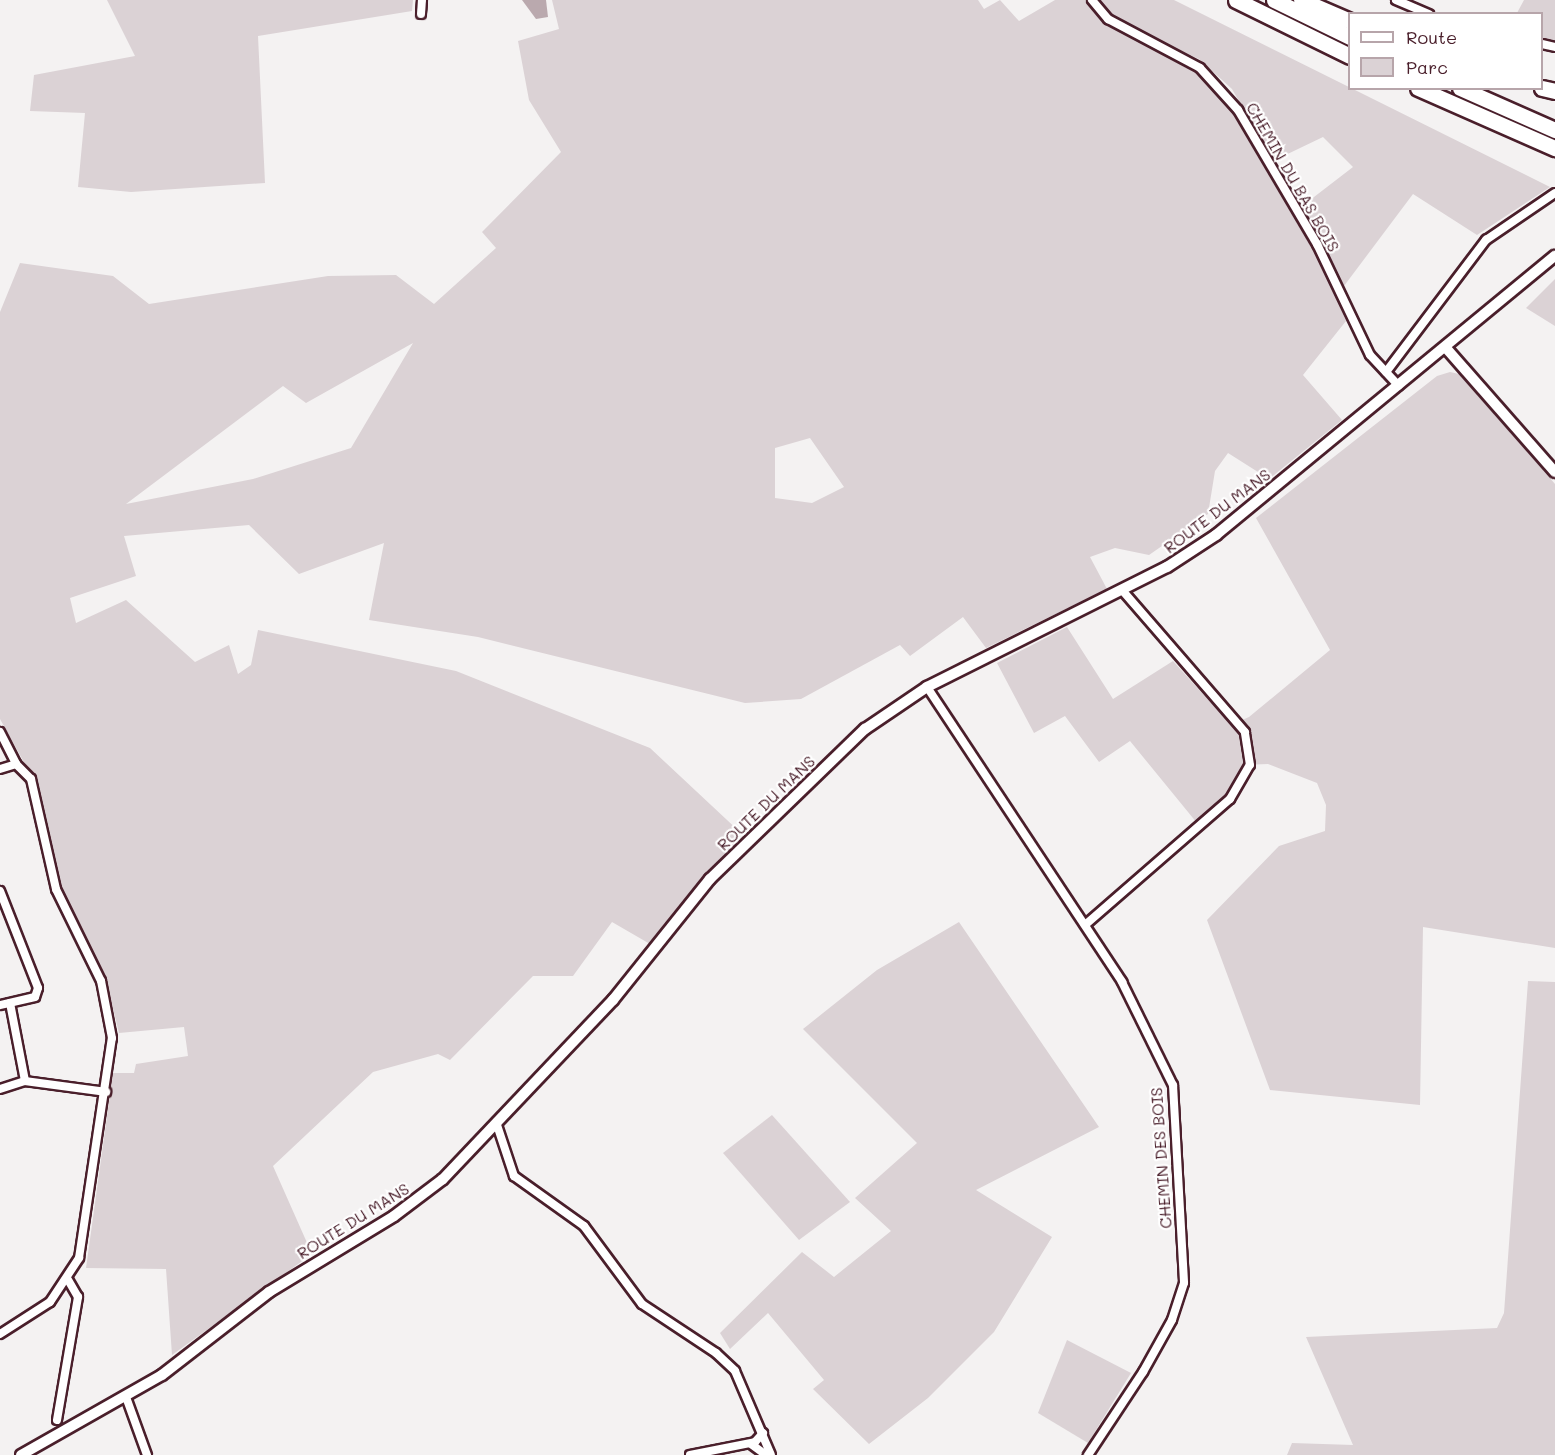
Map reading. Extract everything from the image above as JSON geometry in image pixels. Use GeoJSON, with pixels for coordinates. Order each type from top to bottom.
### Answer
{"type":"FeatureCollection","features":[{"type":"Feature","properties":{"kind":"highway"},"geometry":{"type":"LineString","coordinates":[[1236,0],[1348,55]]}},
{"type":"Feature","properties":{"kind":"highway"},"geometry":{"type":"LineString","coordinates":[[1274,0],[1348,36]]}},
{"type":"Feature","properties":{"kind":"highway"},"geometry":{"type":"LineString","coordinates":[[1301,0],[1348,20]]}},
{"type":"Feature","properties":{"kind":"highway"},"geometry":{"type":"LineString","coordinates":[[1423,90],[1555,148]]}},
{"type":"Feature","properties":{"kind":"highway"},"geometry":{"type":"LineString","coordinates":[[1465,90],[1555,130]]}},
{"type":"Feature","properties":{"kind":"street"},"geometry":{"type":"LineString","coordinates":[[421,14],[422,0]]}},
{"type":"Feature","properties":{"kind":"street","name":"CHEMIN DU BAS BOIS"},"geometry":{"type":"LineString","coordinates":[[1092,0],[1107,19],[1200,68],[1238,110],[1317,244],[1370,355],[1399,386]]}},
{"type":"Feature","properties":{"kind":"street"},"geometry":{"type":"LineString","coordinates":[[1396,0],[1424,12]]}},
{"type":"Feature","properties":{"kind":"street"},"geometry":{"type":"LineString","coordinates":[[1386,372],[1486,240],[1555,193]]}},
{"type":"Feature","properties":{"kind":"street","name":"ROUTE DU MANS"},"geometry":{"type":"LineString","coordinates":[[21,1455],[126,1397],[268,1292],[410,1205],[497,1125],[635,976],[710,879],[858,736],[927,687],[1122,590],[1216,535],[1555,256]]}},
{"type":"Feature","properties":{"kind":"street"},"geometry":{"type":"LineString","coordinates":[[1446,348],[1555,472]]}},
{"type":"Feature","properties":{"kind":"street"},"geometry":{"type":"LineString","coordinates":[[1085,925],[1230,799],[1250,765],[1245,732],[1122,590]]}},
{"type":"Feature","properties":{"kind":"street","name":"CHEMIN DES BOIS"},"geometry":{"type":"LineString","coordinates":[[927,687],[1122,982],[1173,1085],[1184,1283],[1172,1320],[1143,1372],[1088,1455]]}},
{"type":"Feature","properties":{"kind":"street"},"geometry":{"type":"LineString","coordinates":[[0,732],[16,764],[28,772],[60,899],[108,1002],[112,1038],[85,1238],[68,1280],[41,1311],[0,1334]]}},
{"type":"Feature","properties":{"kind":"street"},"geometry":{"type":"LineString","coordinates":[[0,769],[16,764]]}},
{"type":"Feature","properties":{"kind":"street"},"geometry":{"type":"LineString","coordinates":[[0,891],[38,988],[35,997],[0,1005]]}},
{"type":"Feature","properties":{"kind":"street"},"geometry":{"type":"LineString","coordinates":[[10,1003],[25,1081]]}},
{"type":"Feature","properties":{"kind":"street"},"geometry":{"type":"LineString","coordinates":[[0,1089],[25,1081],[106,1092]]}},
{"type":"Feature","properties":{"kind":"street"},"geometry":{"type":"LineString","coordinates":[[497,1125],[514,1176],[584,1226],[642,1304],[727,1363],[763,1433],[771,1455]]}},
{"type":"Feature","properties":{"kind":"street"},"geometry":{"type":"LineString","coordinates":[[57,1420],[78,1296],[68,1280]]}},
{"type":"Feature","properties":{"kind":"street"},"geometry":{"type":"LineString","coordinates":[[126,1397],[147,1455]]}},
{"type":"Feature","properties":{"kind":"street"},"geometry":{"type":"LineString","coordinates":[[690,1455],[751,1444],[763,1433]]}},
{"type":"Feature","properties":{"kind":"street"},"geometry":{"type":"LineString","coordinates":[[751,1444],[765,1455]]}},
{"type":"Feature","properties":{"kind":"green space"},"geometry":{"type":"Polygon","coordinates":[[[107,0],[413,0],[412,11],[258,36],[265,183],[131,192],[78,187],[85,113],[30,111],[34,75],[135,56],[107,0]]]}},
{"type":"Feature","properties":{"kind":"green space"},"geometry":{"type":"Polygon","coordinates":[[[552,0],[978,0],[984,9],[1000,0],[1019,21],[1055,0],[1085,0],[1106,24],[1198,74],[1236,113],[1326,274],[1346,321],[1303,375],[1342,420],[1269,479],[1228,453],[1215,471],[1208,514],[1149,555],[1115,548],[1090,557],[1107,589],[986,648],[963,617],[910,656],[900,645],[801,699],[745,703],[478,637],[369,620],[384,543],[299,574],[249,525],[124,536],[136,576],[70,598],[76,623],[126,600],[195,662],[229,645],[238,674],[251,665],[258,630],[456,671],[650,748],[742,834],[650,944],[612,922],[573,976],[533,976],[450,1060],[438,1054],[373,1072],[273,1166],[312,1254],[172,1355],[166,1269],[86,1268],[113,1073],[134,1073],[136,1064],[188,1056],[184,1027],[119,1033],[108,988],[63,898],[36,784],[0,719],[0,312],[20,263],[113,276],[149,304],[328,276],[396,275],[434,304],[496,248],[482,232],[561,152],[529,100],[518,41],[559,29],[552,0]],[[413,343],[306,403],[283,386],[126,504],[253,479],[351,448],[413,343]],[[810,438],[775,448],[775,498],[812,503],[844,487],[810,438]]]}},
{"type":"Feature","properties":{"kind":"green space"},"geometry":{"type":"Polygon","coordinates":[[[1099,0],[1174,0],[1348,87],[1348,90],[1355,90],[1550,187],[1477,235],[1413,194],[1344,286],[1301,207],[1353,167],[1323,137],[1273,161],[1232,89],[1199,59],[1138,31],[1111,14],[1099,0]]]}},
{"type":"Feature","properties":{"kind":"green space"},"geometry":{"type":"Polygon","coordinates":[[[1524,0],[1555,0],[1555,41],[1543,38],[1543,12],[1518,12],[1524,0]]]}},
{"type":"Feature","properties":{"kind":"green space"},"geometry":{"type":"Polygon","coordinates":[[[1555,279],[1555,326],[1526,308],[1555,279]]]}},
{"type":"Feature","properties":{"kind":"green space"},"geometry":{"type":"Polygon","coordinates":[[[1450,372],[1459,374],[1555,484],[1555,948],[1423,927],[1420,1105],[1270,1090],[1207,920],[1279,846],[1325,831],[1326,805],[1317,783],[1268,764],[1243,765],[1231,790],[1197,823],[1130,741],[1099,762],[1065,716],[1034,733],[997,663],[1067,627],[1113,699],[1173,661],[1231,725],[1249,717],[1330,650],[1256,518],[1437,376],[1450,372]]]}},
{"type":"Feature","properties":{"kind":"green space"},"geometry":{"type":"Polygon","coordinates":[[[959,922],[1099,1127],[976,1190],[1052,1237],[994,1332],[928,1398],[869,1444],[813,1389],[824,1380],[768,1313],[730,1349],[720,1333],[802,1252],[834,1277],[891,1231],[855,1198],[917,1143],[803,1029],[877,970],[959,922]]]}},
{"type":"Feature","properties":{"kind":"green space"},"geometry":{"type":"Polygon","coordinates":[[[1528,981],[1555,982],[1555,1455],[1287,1455],[1292,1443],[1353,1445],[1306,1337],[1497,1328],[1504,1313],[1528,981]]]}},
{"type":"Feature","properties":{"kind":"green space"},"geometry":{"type":"Polygon","coordinates":[[[772,1115],[850,1202],[799,1240],[723,1153],[772,1115]]]}},
{"type":"Feature","properties":{"kind":"green space"},"geometry":{"type":"Polygon","coordinates":[[[1067,1340],[1131,1373],[1088,1443],[1038,1413],[1067,1340]]]}},
{"type":"Feature","properties":{"kind":"shaded area"},"geometry":{"type":"Polygon","coordinates":[[[522,0],[546,0],[548,17],[536,19],[522,0]]]}}]}
